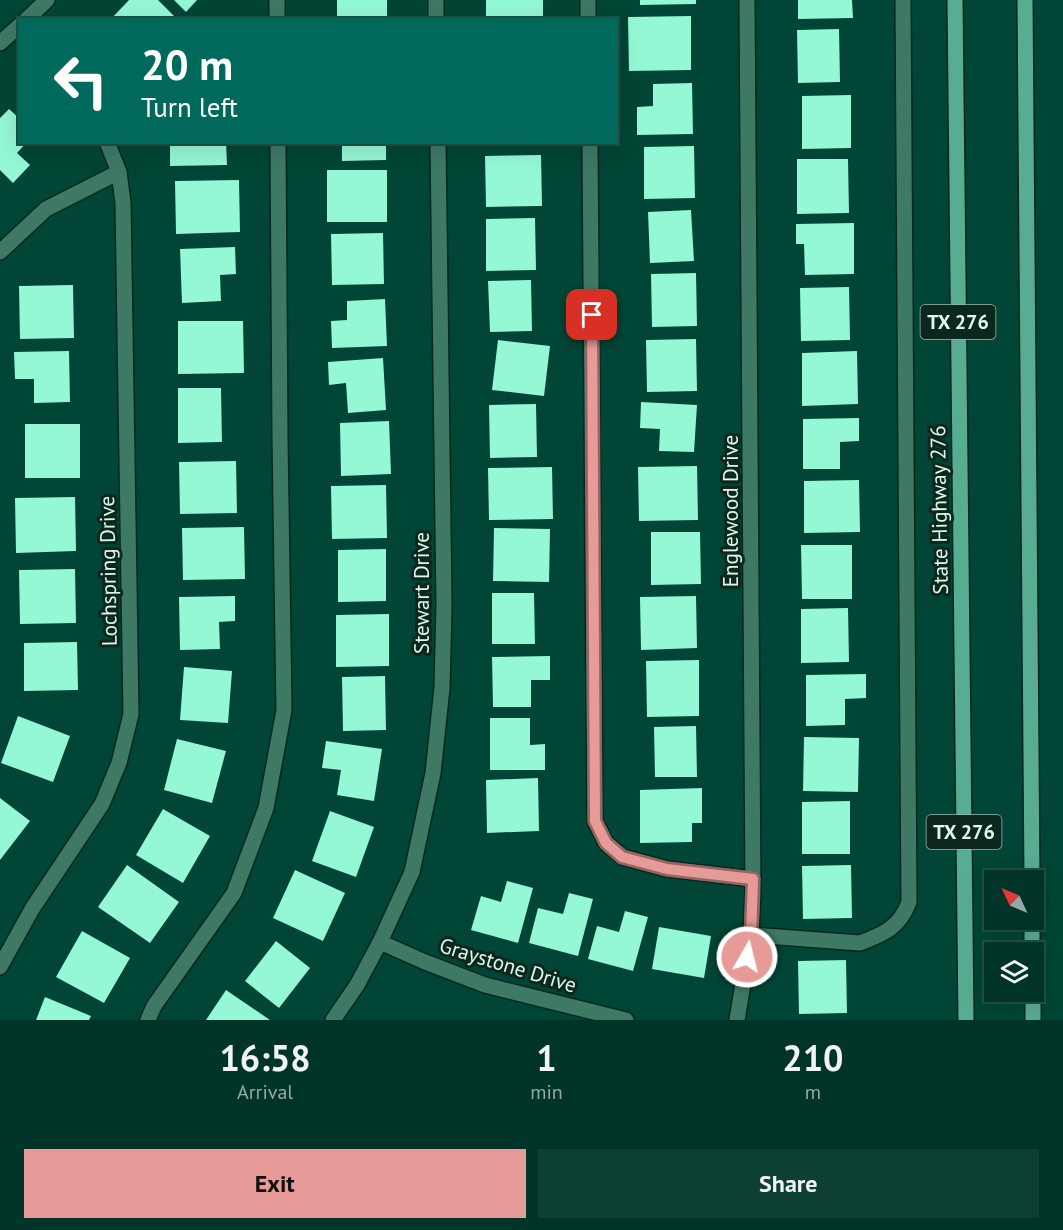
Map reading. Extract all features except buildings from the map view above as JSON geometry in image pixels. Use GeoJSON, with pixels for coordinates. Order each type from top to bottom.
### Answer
{"type":"FeatureCollection","features":[{"type":"Feature","properties":{"kind":"main road","name":"State Highway 276"},"geometry":{"type":"LineString","coordinates":[[955,0],[966,1020]]}},
{"type":"Feature","properties":{"kind":"main road","name":"TX 276"},"geometry":{"type":"LineString","coordinates":[[1025,0],[1032,870]]}},
{"type":"Feature","properties":{"kind":"main road"},"geometry":{"type":"LineString","coordinates":[[1033,1002],[1033,1020]]}},
{"type":"Feature","properties":{"kind":"street"},"geometry":{"type":"LineString","coordinates":[[28,18],[46,0]]}},
{"type":"Feature","properties":{"kind":"street"},"geometry":{"type":"LineString","coordinates":[[277,0],[277,18]]}},
{"type":"Feature","properties":{"kind":"street"},"geometry":{"type":"LineString","coordinates":[[436,0],[436,18]]}},
{"type":"Feature","properties":{"kind":"street"},"geometry":{"type":"LineString","coordinates":[[588,0],[588,18]]}},
{"type":"Feature","properties":{"kind":"street","name":"Englewood Drive"},"geometry":{"type":"LineString","coordinates":[[737,1020],[751,935],[753,879],[747,0]]}},
{"type":"Feature","properties":{"kind":"street"},"geometry":{"type":"LineString","coordinates":[[751,935],[860,943],[893,928],[904,915],[909,902],[903,0]]}},
{"type":"Feature","properties":{"kind":"street"},"geometry":{"type":"LineString","coordinates":[[0,43],[18,27]]}},
{"type":"Feature","properties":{"kind":"street","name":"Lochspring Drive"},"geometry":{"type":"LineString","coordinates":[[0,967],[32,909],[102,804],[119,763],[131,714],[123,203],[119,172],[107,144]]}},
{"type":"Feature","properties":{"kind":"street"},"geometry":{"type":"LineString","coordinates":[[148,1020],[154,1006],[234,893],[266,808],[284,710],[278,144]]}},
{"type":"Feature","properties":{"kind":"street","name":"Stewart Drive"},"geometry":{"type":"LineString","coordinates":[[333,1020],[357,986],[412,872],[433,773],[442,688],[444,606],[438,144]]}},
{"type":"Feature","properties":{"kind":"street"},"geometry":{"type":"LineString","coordinates":[[590,144],[595,821],[606,843],[622,857],[667,869],[753,879]]}},
{"type":"Feature","properties":{"kind":"street"},"geometry":{"type":"LineString","coordinates":[[0,252],[46,209],[119,172]]}},
{"type":"Feature","properties":{"kind":"street","name":"Graystone Drive"},"geometry":{"type":"LineString","coordinates":[[380,942],[485,985],[626,1020]]}},
{"type":"Feature","properties":{"kind":"route"},"geometry":{"type":"LineString","coordinates":[[592,315],[595,821],[606,843],[622,857],[667,869],[753,879],[751,935],[747,957]]}}]}
